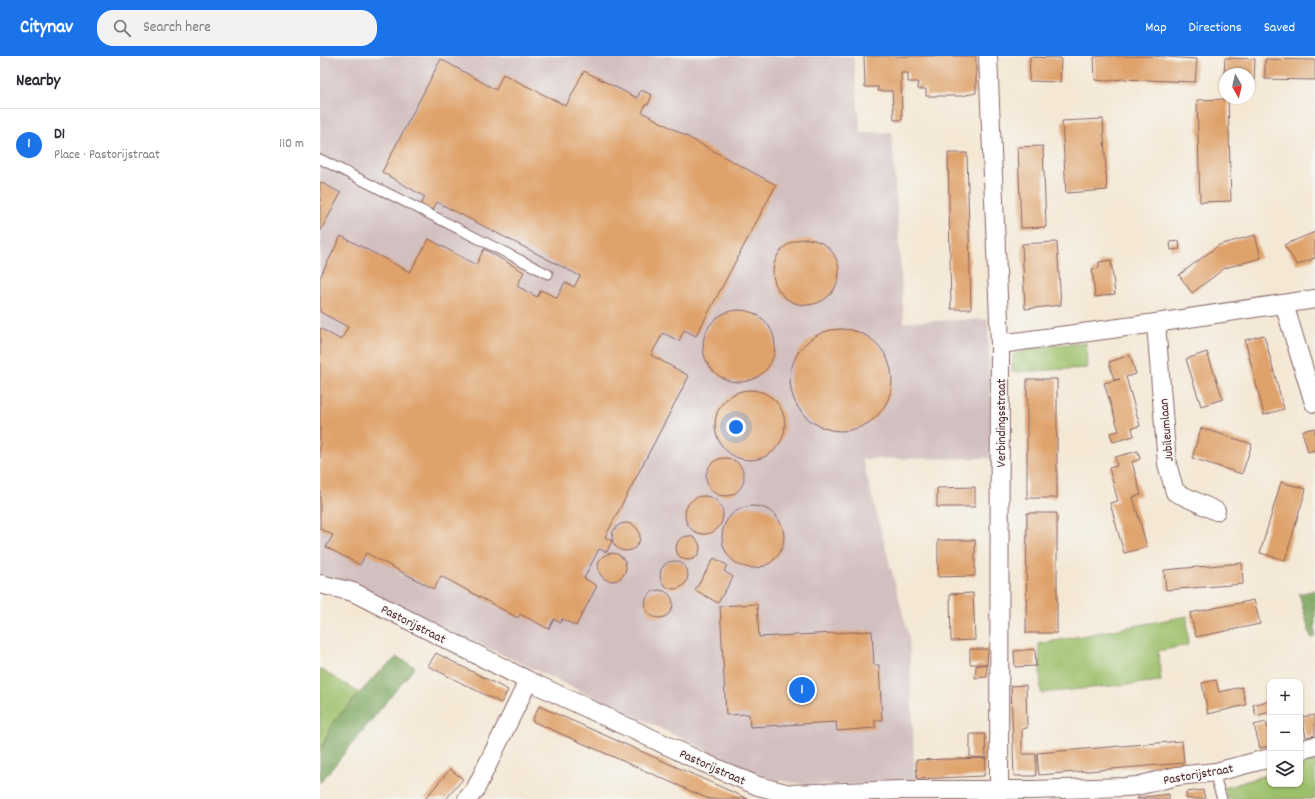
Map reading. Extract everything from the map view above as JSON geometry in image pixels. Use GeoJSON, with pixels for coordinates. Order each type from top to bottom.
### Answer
{"type":"FeatureCollection","features":[{"type":"Feature","properties":{"kind":"street","name":"Verbindingsstraat"},"geometry":{"type":"LineString","coordinates":[[988,56],[1000,344],[999,790]]}},
{"type":"Feature","properties":{"kind":"street"},"geometry":{"type":"LineString","coordinates":[[1000,344],[1156,323],[1315,299]]}},
{"type":"Feature","properties":{"kind":"street"},"geometry":{"type":"LineString","coordinates":[[1284,304],[1314,403]]}},
{"type":"Feature","properties":{"kind":"street","name":"Jubileumlaan"},"geometry":{"type":"LineString","coordinates":[[1156,323],[1167,464],[1176,492],[1216,511]]}},
{"type":"Feature","properties":{"kind":"street","name":"Pastorijstraat"},"geometry":{"type":"LineString","coordinates":[[320,584],[353,592],[527,680],[702,762],[758,786],[790,796],[902,790],[999,790],[1125,787],[1136,786],[1178,776],[1216,772],[1267,759]]}},
{"type":"Feature","properties":{"kind":"street"},"geometry":{"type":"LineString","coordinates":[[467,799],[475,790],[523,692],[527,680]]}},
{"type":"Feature","properties":{"kind":"street"},"geometry":{"type":"LineString","coordinates":[[1303,749],[1315,746]]}},
{"type":"Feature","properties":{"kind":"lane"},"geometry":{"type":"LineString","coordinates":[[320,159],[548,274]]}},
{"type":"Feature","properties":{"kind":"lane"},"geometry":{"type":"LineString","coordinates":[[1216,772],[1222,799]]}},
{"type":"Feature","properties":{"kind":"shaded area"},"geometry":{"type":"Polygon","coordinates":[[[320,56],[853,56],[861,133],[892,132],[904,322],[988,319],[993,458],[862,459],[909,636],[915,784],[808,785],[769,779],[355,586],[320,576],[320,56]]]}},
{"type":"Feature","properties":{"kind":"green space"},"geometry":{"type":"Polygon","coordinates":[[[1086,343],[1087,368],[1012,372],[1013,356],[1020,352],[1038,347],[1086,343]]]}},
{"type":"Feature","properties":{"kind":"green space"},"geometry":{"type":"Polygon","coordinates":[[[1315,590],[1315,637],[1311,638],[1299,594],[1315,590]]]}},
{"type":"Feature","properties":{"kind":"green space"},"geometry":{"type":"Polygon","coordinates":[[[1187,616],[1188,645],[1158,651],[1161,681],[1041,693],[1039,644],[1187,616]]]}},
{"type":"Feature","properties":{"kind":"green space"},"geometry":{"type":"Polygon","coordinates":[[[397,657],[415,667],[320,783],[320,748],[323,746],[333,722],[378,673],[397,657]]]}},
{"type":"Feature","properties":{"kind":"green space"},"geometry":{"type":"Polygon","coordinates":[[[320,669],[360,693],[333,722],[323,746],[320,748],[320,669]]]}},
{"type":"Feature","properties":{"kind":"green space"},"geometry":{"type":"Polygon","coordinates":[[[1315,761],[1315,799],[1228,799],[1224,788],[1267,775],[1267,787],[1303,787],[1303,763],[1315,761]]]}},
{"type":"Feature","properties":{"kind":"building"},"geometry":{"type":"Polygon","coordinates":[[[864,56],[976,56],[976,93],[961,96],[926,96],[926,89],[918,89],[918,82],[908,82],[908,73],[901,73],[902,120],[894,120],[892,91],[878,91],[878,87],[865,87],[864,56]]]}},
{"type":"Feature","properties":{"kind":"building"},"geometry":{"type":"Polygon","coordinates":[[[1150,56],[1197,59],[1195,82],[1122,79],[1108,81],[1095,80],[1094,57],[1150,56]]]}},
{"type":"Feature","properties":{"kind":"building"},"geometry":{"type":"Polygon","coordinates":[[[1030,57],[1061,58],[1060,82],[1029,81],[1030,57]]]}},
{"type":"Feature","properties":{"kind":"building"},"geometry":{"type":"Polygon","coordinates":[[[1225,58],[1255,59],[1255,68],[1224,68],[1225,58]]]}},
{"type":"Feature","properties":{"kind":"building"},"geometry":{"type":"Polygon","coordinates":[[[441,59],[496,90],[503,74],[566,106],[584,71],[637,98],[641,90],[652,95],[648,105],[646,104],[642,112],[776,185],[696,336],[684,330],[679,341],[663,333],[651,355],[689,376],[605,537],[612,541],[607,552],[599,549],[584,578],[597,586],[576,626],[562,619],[560,623],[554,619],[549,629],[520,614],[518,618],[441,576],[434,589],[366,553],[360,565],[326,547],[333,535],[320,529],[320,328],[341,340],[348,327],[320,312],[320,277],[341,236],[410,272],[429,239],[476,265],[484,249],[524,272],[517,286],[537,297],[541,290],[557,298],[565,282],[574,287],[580,276],[437,202],[432,212],[420,206],[425,197],[382,172],[441,59]]]}},
{"type":"Feature","properties":{"kind":"building"},"geometry":{"type":"Polygon","coordinates":[[[1265,59],[1315,60],[1315,80],[1265,79],[1265,59]]]}},
{"type":"Feature","properties":{"kind":"building"},"geometry":{"type":"Polygon","coordinates":[[[1219,99],[1219,104],[1228,104],[1231,201],[1200,202],[1197,100],[1219,99]]]}},
{"type":"Feature","properties":{"kind":"building"},"geometry":{"type":"Polygon","coordinates":[[[1103,119],[1107,190],[1066,193],[1062,121],[1103,119]]]}},
{"type":"Feature","properties":{"kind":"building"},"geometry":{"type":"Polygon","coordinates":[[[1043,146],[1046,227],[1021,228],[1018,147],[1043,146]]]}},
{"type":"Feature","properties":{"kind":"building"},"geometry":{"type":"Polygon","coordinates":[[[948,153],[967,153],[971,309],[951,309],[948,153]]]}},
{"type":"Feature","properties":{"kind":"building"},"geometry":{"type":"Polygon","coordinates":[[[320,182],[341,193],[320,232],[320,182]]]}},
{"type":"Feature","properties":{"kind":"building"},"geometry":{"type":"Polygon","coordinates":[[[1315,232],[1315,258],[1297,265],[1284,245],[1315,232]]]}},
{"type":"Feature","properties":{"kind":"building"},"geometry":{"type":"Polygon","coordinates":[[[1255,235],[1261,258],[1225,268],[1192,293],[1179,275],[1219,245],[1255,235]]]}},
{"type":"Feature","properties":{"kind":"building"},"geometry":{"type":"Polygon","coordinates":[[[799,239],[813,239],[825,244],[834,253],[839,265],[837,285],[830,296],[813,305],[799,305],[787,300],[778,291],[773,279],[773,265],[778,253],[787,244],[799,239]]]}},
{"type":"Feature","properties":{"kind":"building"},"geometry":{"type":"Polygon","coordinates":[[[1179,241],[1180,249],[1171,250],[1170,242],[1179,241]]]}},
{"type":"Feature","properties":{"kind":"building"},"geometry":{"type":"Polygon","coordinates":[[[1057,242],[1061,305],[1025,309],[1022,244],[1057,242]]]}},
{"type":"Feature","properties":{"kind":"building"},"geometry":{"type":"Polygon","coordinates":[[[1111,260],[1115,294],[1095,297],[1092,269],[1099,268],[1099,262],[1111,260]]]}},
{"type":"Feature","properties":{"kind":"building"},"geometry":{"type":"Polygon","coordinates":[[[739,310],[759,316],[769,326],[775,346],[769,366],[759,376],[739,382],[719,376],[709,366],[703,346],[709,326],[719,316],[739,310]]]}},
{"type":"Feature","properties":{"kind":"building"},"geometry":{"type":"Polygon","coordinates":[[[841,329],[861,333],[877,344],[888,360],[892,380],[888,400],[877,416],[861,427],[841,431],[821,427],[805,416],[794,400],[790,380],[794,360],[805,344],[821,333],[841,329]]]}},
{"type":"Feature","properties":{"kind":"building"},"geometry":{"type":"Polygon","coordinates":[[[1264,335],[1284,409],[1264,415],[1245,340],[1264,335]]]}},
{"type":"Feature","properties":{"kind":"building"},"geometry":{"type":"Polygon","coordinates":[[[1207,352],[1223,399],[1201,406],[1186,359],[1207,352]]]}},
{"type":"Feature","properties":{"kind":"building"},"geometry":{"type":"Polygon","coordinates":[[[1130,355],[1136,374],[1126,377],[1140,426],[1132,428],[1134,436],[1113,442],[1110,433],[1119,431],[1104,383],[1120,379],[1114,380],[1109,362],[1130,355]]]}},
{"type":"Feature","properties":{"kind":"building"},"geometry":{"type":"Polygon","coordinates":[[[1027,379],[1057,379],[1057,498],[1027,498],[1027,379]]]}},
{"type":"Feature","properties":{"kind":"building"},"geometry":{"type":"Polygon","coordinates":[[[743,390],[757,390],[770,396],[779,405],[783,411],[785,425],[783,439],[775,450],[764,458],[757,460],[743,460],[736,458],[725,450],[717,439],[715,432],[715,418],[717,411],[725,400],[736,392],[743,390]]]}},
{"type":"Feature","properties":{"kind":"building"},"geometry":{"type":"Polygon","coordinates":[[[1201,428],[1252,444],[1242,474],[1192,458],[1201,428]]]}},
{"type":"Feature","properties":{"kind":"building"},"geometry":{"type":"Polygon","coordinates":[[[1315,428],[1315,450],[1308,452],[1302,431],[1315,428]]]}},
{"type":"Feature","properties":{"kind":"building"},"geometry":{"type":"Polygon","coordinates":[[[1138,451],[1140,459],[1132,462],[1141,495],[1133,497],[1147,547],[1124,553],[1110,503],[1118,501],[1109,468],[1117,466],[1115,457],[1138,451]]]}},
{"type":"Feature","properties":{"kind":"building"},"geometry":{"type":"Polygon","coordinates":[[[721,458],[729,458],[736,461],[741,466],[744,477],[741,488],[736,493],[729,496],[721,496],[714,493],[709,488],[706,481],[706,473],[709,466],[714,461],[721,458]]]}},
{"type":"Feature","properties":{"kind":"building"},"geometry":{"type":"Polygon","coordinates":[[[1281,482],[1306,489],[1285,560],[1260,553],[1281,482]]]}},
{"type":"Feature","properties":{"kind":"building"},"geometry":{"type":"Polygon","coordinates":[[[975,487],[975,507],[937,507],[937,488],[975,487]]]}},
{"type":"Feature","properties":{"kind":"building"},"geometry":{"type":"Polygon","coordinates":[[[700,496],[708,496],[715,499],[720,504],[723,515],[720,526],[715,531],[708,534],[700,534],[693,531],[688,526],[685,519],[685,511],[688,504],[693,499],[700,496]]]}},
{"type":"Feature","properties":{"kind":"building"},"geometry":{"type":"Polygon","coordinates":[[[747,506],[759,506],[775,515],[782,525],[784,537],[782,549],[775,559],[759,568],[747,568],[736,563],[727,554],[722,543],[722,531],[727,520],[736,511],[747,506]]]}},
{"type":"Feature","properties":{"kind":"building"},"geometry":{"type":"Polygon","coordinates":[[[1027,513],[1057,513],[1057,633],[1026,633],[1027,513]]]}},
{"type":"Feature","properties":{"kind":"building"},"geometry":{"type":"Polygon","coordinates":[[[626,523],[636,527],[640,537],[636,547],[626,551],[616,547],[612,537],[616,527],[626,523]]]}},
{"type":"Feature","properties":{"kind":"building"},"geometry":{"type":"Polygon","coordinates":[[[688,536],[693,537],[699,543],[699,553],[693,559],[688,560],[683,559],[677,553],[676,548],[677,543],[683,537],[688,536]]]}},
{"type":"Feature","properties":{"kind":"building"},"geometry":{"type":"Polygon","coordinates":[[[938,540],[975,540],[975,576],[938,577],[938,540]]]}},
{"type":"Feature","properties":{"kind":"building"},"geometry":{"type":"Polygon","coordinates":[[[612,553],[622,557],[626,567],[622,577],[612,581],[602,577],[598,567],[602,557],[612,553]]]}},
{"type":"Feature","properties":{"kind":"building"},"geometry":{"type":"Polygon","coordinates":[[[714,558],[727,565],[724,571],[733,577],[718,603],[695,590],[714,558]]]}},
{"type":"Feature","properties":{"kind":"building"},"geometry":{"type":"Polygon","coordinates":[[[674,561],[684,565],[688,575],[684,585],[674,589],[664,585],[660,575],[664,565],[674,561]]]}},
{"type":"Feature","properties":{"kind":"building"},"geometry":{"type":"Polygon","coordinates":[[[1242,563],[1243,584],[1166,590],[1164,570],[1242,563]]]}},
{"type":"Feature","properties":{"kind":"building"},"geometry":{"type":"Polygon","coordinates":[[[659,590],[669,594],[673,604],[669,614],[659,618],[649,614],[645,604],[649,594],[659,590]]]}},
{"type":"Feature","properties":{"kind":"building"},"geometry":{"type":"Polygon","coordinates":[[[973,593],[975,640],[951,641],[950,594],[973,593]]]}},
{"type":"Feature","properties":{"kind":"building"},"geometry":{"type":"Polygon","coordinates":[[[1254,600],[1260,624],[1196,637],[1190,613],[1254,600]]]}},
{"type":"Feature","properties":{"kind":"building"},"geometry":{"type":"Polygon","coordinates":[[[757,604],[759,637],[872,631],[874,665],[879,665],[882,720],[875,720],[875,728],[837,731],[836,722],[750,727],[749,714],[726,715],[720,606],[757,604]]]}},
{"type":"Feature","properties":{"kind":"building"},"geometry":{"type":"Polygon","coordinates":[[[970,649],[988,649],[987,664],[970,664],[970,649]]]}},
{"type":"Feature","properties":{"kind":"building"},"geometry":{"type":"Polygon","coordinates":[[[1035,649],[1036,666],[1015,667],[1014,651],[1035,649]]]}},
{"type":"Feature","properties":{"kind":"building"},"geometry":{"type":"Polygon","coordinates":[[[436,653],[508,690],[501,703],[428,666],[436,653]]]}},
{"type":"Feature","properties":{"kind":"building"},"geometry":{"type":"Polygon","coordinates":[[[987,664],[987,677],[975,678],[976,666],[987,664]]]}},
{"type":"Feature","properties":{"kind":"building"},"geometry":{"type":"Polygon","coordinates":[[[1216,680],[1219,692],[1242,687],[1246,705],[1208,714],[1202,683],[1216,680]]]}},
{"type":"Feature","properties":{"kind":"building"},"geometry":{"type":"Polygon","coordinates":[[[1026,685],[1027,728],[1022,729],[1022,754],[1036,754],[1036,776],[1014,776],[1011,686],[1026,685]]]}},
{"type":"Feature","properties":{"kind":"building"},"geometry":{"type":"Polygon","coordinates":[[[1267,701],[1267,713],[1256,716],[1253,705],[1267,701]]]}},
{"type":"Feature","properties":{"kind":"building"},"geometry":{"type":"Polygon","coordinates":[[[539,706],[748,799],[709,799],[532,721],[539,706]]]}},
{"type":"Feature","properties":{"kind":"building"},"geometry":{"type":"Polygon","coordinates":[[[1315,715],[1315,735],[1306,737],[1303,717],[1315,715]]]}},
{"type":"Feature","properties":{"kind":"building"},"geometry":{"type":"Polygon","coordinates":[[[1266,722],[1267,747],[1260,748],[1254,725],[1266,722]]]}},
{"type":"Feature","properties":{"kind":"building"},"geometry":{"type":"Polygon","coordinates":[[[970,734],[985,734],[986,758],[970,757],[970,734]]]}},
{"type":"Feature","properties":{"kind":"building"},"geometry":{"type":"Polygon","coordinates":[[[1182,741],[1184,763],[1039,775],[1037,753],[1182,741]]]}},
{"type":"Feature","properties":{"kind":"building"},"geometry":{"type":"Polygon","coordinates":[[[986,758],[984,776],[917,779],[916,760],[986,758]]]}},
{"type":"Feature","properties":{"kind":"building"},"geometry":{"type":"Polygon","coordinates":[[[450,769],[463,779],[446,799],[425,799],[450,769]]]}},
{"type":"Feature","properties":{"kind":"building"},"geometry":{"type":"Polygon","coordinates":[[[1203,790],[1205,799],[1187,799],[1186,792],[1203,790]]]}},
{"type":"Feature","properties":{"kind":"building"},"geometry":{"type":"Polygon","coordinates":[[[1169,794],[1169,799],[1137,799],[1137,798],[1169,794]]]}},
{"type":"Feature","properties":{"kind":"place","name":"D1"},"geometry":{"type":"Point","coordinates":[802,690]}}]}
